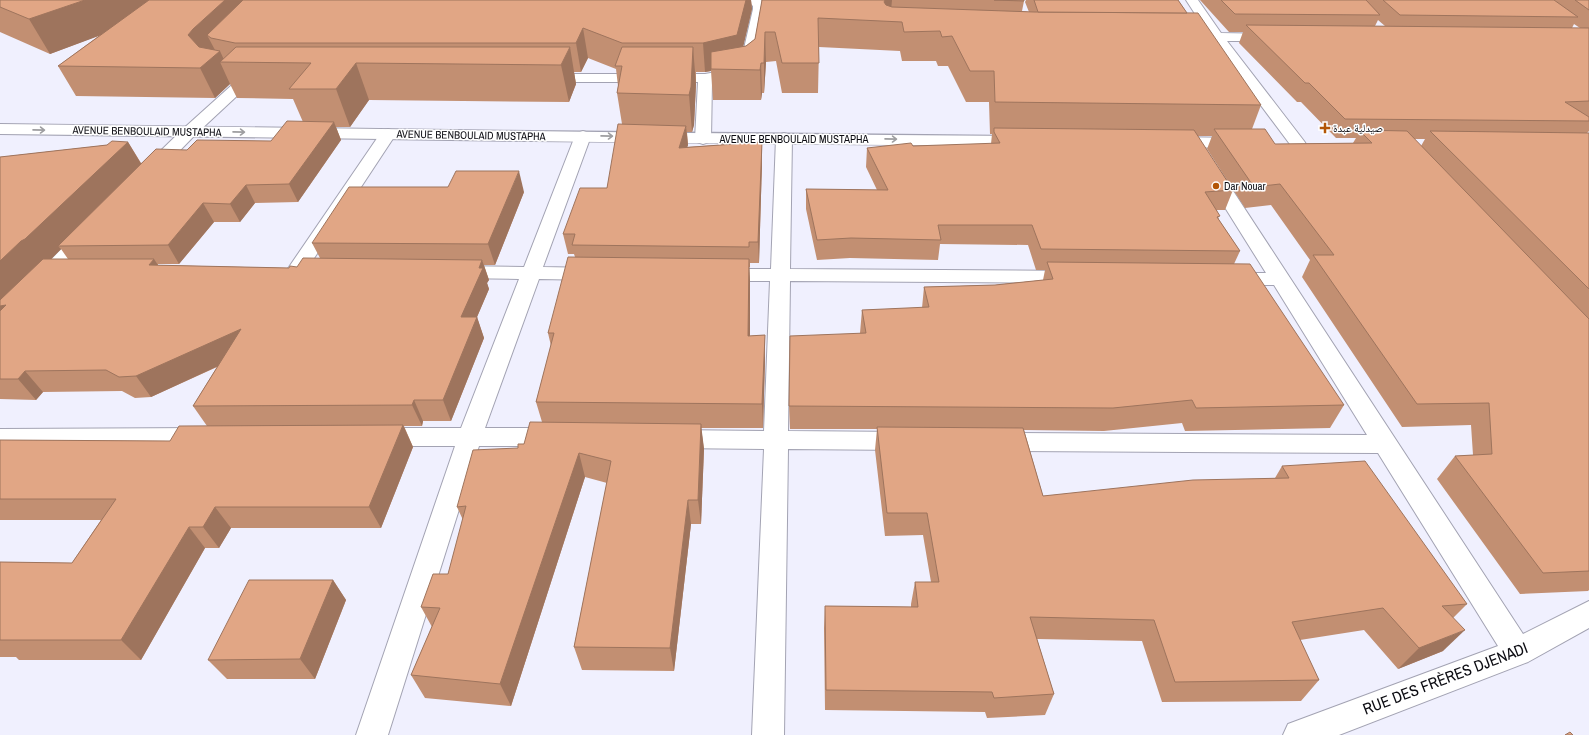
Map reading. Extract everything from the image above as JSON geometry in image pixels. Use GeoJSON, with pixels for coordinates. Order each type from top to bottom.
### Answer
{"type":"FeatureCollection","features":[{"type":"Feature","properties":{"kind":"street"},"geometry":{"type":"LineString","coordinates":[[532,78],[705,78],[742,71],[747,68],[759,9],[759,5],[753,0]]}},
{"type":"Feature","properties":{"kind":"street"},"geometry":{"type":"LineString","coordinates":[[1192,0],[1217,37],[1306,144],[1276,144]]}},
{"type":"Feature","properties":{"kind":"street"},"geometry":{"type":"LineString","coordinates":[[1201,37],[1287,37]]}},
{"type":"Feature","properties":{"kind":"street"},"geometry":{"type":"LineString","coordinates":[[139,182],[241,77],[264,78]]}},
{"type":"Feature","properties":{"kind":"street"},"geometry":{"type":"LineString","coordinates":[[704,139],[705,78]]}},
{"type":"Feature","properties":{"kind":"street","name":"AVENUE BENBOULAID MUSTAPHA"},"geometry":{"type":"LineString","coordinates":[[0,129],[583,136],[704,139],[784,138],[1036,141]]}},
{"type":"Feature","properties":{"kind":"street"},"geometry":{"type":"LineString","coordinates":[[320,271],[288,271],[388,134]]}},
{"type":"Feature","properties":{"kind":"street"},"geometry":{"type":"LineString","coordinates":[[372,735],[470,436],[530,273],[583,136]]}},
{"type":"Feature","properties":{"kind":"street"},"geometry":{"type":"LineString","coordinates":[[768,735],[784,138]]}},
{"type":"Feature","properties":{"kind":"street"},"geometry":{"type":"LineString","coordinates":[[1154,142],[1253,143]]}},
{"type":"Feature","properties":{"kind":"street"},"geometry":{"type":"LineString","coordinates":[[1193,142],[1518,652]]}},
{"type":"Feature","properties":{"kind":"street"},"geometry":{"type":"LineString","coordinates":[[0,324],[49,272],[100,222]]}},
{"type":"Feature","properties":{"kind":"street"},"geometry":{"type":"LineString","coordinates":[[49,272],[73,272]]}},
{"type":"Feature","properties":{"kind":"street"},"geometry":{"type":"LineString","coordinates":[[437,272],[608,274]]}},
{"type":"Feature","properties":{"kind":"street"},"geometry":{"type":"LineString","coordinates":[[702,274],[1090,278]]}},
{"type":"Feature","properties":{"kind":"street"},"geometry":{"type":"LineString","coordinates":[[1209,279],[1280,279]]}},
{"type":"Feature","properties":{"kind":"street"},"geometry":{"type":"LineString","coordinates":[[359,437],[470,436],[580,438]]}},
{"type":"Feature","properties":{"kind":"street"},"geometry":{"type":"LineString","coordinates":[[0,438],[223,437]]}},
{"type":"Feature","properties":{"kind":"street"},"geometry":{"type":"LineString","coordinates":[[650,438],[926,441]]}},
{"type":"Feature","properties":{"kind":"street"},"geometry":{"type":"LineString","coordinates":[[974,441],[1386,444]]}},
{"type":"Feature","properties":{"kind":"street","name":"RUE DES FRÈRES DJENADI"},"geometry":{"type":"LineString","coordinates":[[1299,735],[1518,652],[1589,614]]}},
{"type":"Feature","properties":{"kind":"building"},"geometry":{"type":"Polygon","coordinates":[[[0,0],[85,0],[29,19],[0,7],[0,0]]]}},
{"type":"Feature","properties":{"kind":"building"},"geometry":{"type":"Polygon","coordinates":[[[149,0],[225,0],[188,35],[199,47],[220,51],[200,68],[58,66],[149,0]]]}},
{"type":"Feature","properties":{"kind":"building"},"geometry":{"type":"Polygon","coordinates":[[[243,0],[746,0],[737,35],[703,43],[622,43],[583,28],[576,43],[235,43],[211,38],[207,35],[243,0]]]}},
{"type":"Feature","properties":{"kind":"building"},"geometry":{"type":"Polygon","coordinates":[[[762,0],[885,0],[884,2],[886,5],[892,7],[1034,12],[1198,13],[1261,105],[995,102],[994,71],[970,71],[952,36],[942,37],[940,31],[904,32],[902,22],[818,18],[819,63],[782,63],[775,32],[765,32],[764,63],[761,63],[760,70],[711,69],[711,52],[746,46],[755,39],[762,0]]]}},
{"type":"Feature","properties":{"kind":"building"},"geometry":{"type":"Polygon","coordinates":[[[994,0],[1024,0],[1024,1],[994,0]]]}},
{"type":"Feature","properties":{"kind":"building"},"geometry":{"type":"Polygon","coordinates":[[[1034,0],[1178,0],[1187,13],[1038,12],[1034,0]]]}},
{"type":"Feature","properties":{"kind":"building"},"geometry":{"type":"Polygon","coordinates":[[[1221,0],[1366,0],[1380,15],[1235,14],[1221,0]]]}},
{"type":"Feature","properties":{"kind":"building"},"geometry":{"type":"Polygon","coordinates":[[[1383,0],[1554,0],[1578,17],[1400,15],[1383,0]]]}},
{"type":"Feature","properties":{"kind":"building"},"geometry":{"type":"Polygon","coordinates":[[[1575,0],[1589,0],[1589,10],[1575,0]]]}},
{"type":"Feature","properties":{"kind":"building"},"geometry":{"type":"Polygon","coordinates":[[[1246,25],[1589,28],[1589,101],[1565,102],[1589,117],[1589,121],[1345,119],[1309,83],[1305,83],[1246,25]]]}},
{"type":"Feature","properties":{"kind":"building"},"geometry":{"type":"Polygon","coordinates":[[[236,47],[570,47],[561,65],[356,63],[336,89],[289,89],[311,63],[220,62],[236,47]]]}},
{"type":"Feature","properties":{"kind":"building"},"geometry":{"type":"Polygon","coordinates":[[[622,47],[693,47],[691,87],[689,95],[617,93],[622,66],[615,66],[622,47]]]}},
{"type":"Feature","properties":{"kind":"building"},"geometry":{"type":"Polygon","coordinates":[[[287,121],[334,122],[289,184],[246,185],[230,204],[203,203],[168,245],[58,246],[156,149],[187,150],[197,140],[271,141],[287,121]]]}},
{"type":"Feature","properties":{"kind":"building"},"geometry":{"type":"Polygon","coordinates":[[[618,124],[686,126],[679,148],[762,142],[758,242],[749,242],[749,247],[572,245],[575,234],[563,234],[580,188],[607,188],[618,124]]]}},
{"type":"Feature","properties":{"kind":"building"},"geometry":{"type":"Polygon","coordinates":[[[994,128],[1194,130],[1233,190],[1205,192],[1220,216],[1217,217],[1240,251],[1041,249],[1032,225],[938,225],[941,240],[851,238],[817,240],[806,189],[888,190],[867,148],[911,143],[913,146],[1000,143],[994,132],[994,128]]]}},
{"type":"Feature","properties":{"kind":"building"},"geometry":{"type":"Polygon","coordinates":[[[1214,129],[1265,129],[1275,144],[1372,143],[1359,130],[1407,131],[1589,319],[1589,571],[1543,573],[1455,456],[1492,454],[1489,403],[1417,404],[1313,255],[1334,255],[1280,184],[1254,187],[1214,129]]]}},
{"type":"Feature","properties":{"kind":"building"},"geometry":{"type":"Polygon","coordinates":[[[1430,131],[1589,133],[1589,289],[1430,131]]]}},
{"type":"Feature","properties":{"kind":"building"},"geometry":{"type":"Polygon","coordinates":[[[112,141],[128,142],[0,261],[0,157],[107,145],[112,141]]]}},
{"type":"Feature","properties":{"kind":"building"},"geometry":{"type":"Polygon","coordinates":[[[456,171],[519,171],[488,244],[312,243],[349,187],[448,187],[456,171]]]}},
{"type":"Feature","properties":{"kind":"building"},"geometry":{"type":"Polygon","coordinates":[[[568,257],[749,259],[748,336],[765,335],[762,404],[536,402],[554,333],[548,333],[568,257]]]}},
{"type":"Feature","properties":{"kind":"building"},"geometry":{"type":"Polygon","coordinates":[[[303,258],[482,260],[479,268],[483,268],[461,317],[477,317],[443,400],[414,400],[412,405],[193,406],[241,329],[136,376],[119,377],[106,370],[25,371],[18,379],[0,379],[0,311],[6,305],[0,306],[0,300],[43,259],[154,259],[149,265],[289,268],[290,266],[297,267],[303,258]]]}},
{"type":"Feature","properties":{"kind":"building"},"geometry":{"type":"Polygon","coordinates":[[[1047,262],[1250,264],[1344,405],[1196,408],[1192,400],[1113,408],[789,406],[790,336],[866,333],[862,310],[929,307],[924,287],[995,285],[1053,279],[1047,262]]]}},
{"type":"Feature","properties":{"kind":"building"},"geometry":{"type":"Polygon","coordinates":[[[530,422],[701,424],[698,500],[688,500],[670,648],[574,647],[611,461],[579,453],[500,684],[411,675],[440,608],[421,607],[433,574],[448,574],[466,506],[457,507],[473,450],[518,448],[518,444],[524,444],[530,422]]]}},
{"type":"Feature","properties":{"kind":"building"},"geometry":{"type":"Polygon","coordinates":[[[403,425],[369,507],[215,507],[203,527],[189,527],[121,640],[0,640],[0,562],[72,563],[116,499],[0,499],[0,440],[170,441],[179,426],[403,425]]]}},
{"type":"Feature","properties":{"kind":"building"},"geometry":{"type":"Polygon","coordinates":[[[877,427],[1023,428],[1043,496],[1193,480],[1289,478],[1282,466],[1365,461],[1467,604],[1442,606],[1465,630],[1419,648],[1383,608],[1292,622],[1319,680],[1175,682],[1154,620],[1030,617],[1054,694],[994,698],[992,692],[826,690],[825,606],[918,607],[915,582],[939,582],[927,513],[887,513],[877,427]]]}},
{"type":"Feature","properties":{"kind":"building"},"geometry":{"type":"Polygon","coordinates":[[[249,580],[333,580],[300,659],[208,660],[249,580]]]}},
{"type":"Feature","properties":{"kind":"building"},"geometry":{"type":"Polygon","coordinates":[[[1570,732],[1573,735],[1565,735],[1570,732]]]}},
{"type":"Feature","properties":{"kind":"place","name":"صيدلية عبدة"},"geometry":{"type":"Point","coordinates":[1325,128]}},
{"type":"Feature","properties":{"kind":"place","name":"Dar Nouar"},"geometry":{"type":"Point","coordinates":[1216,186]}}]}
